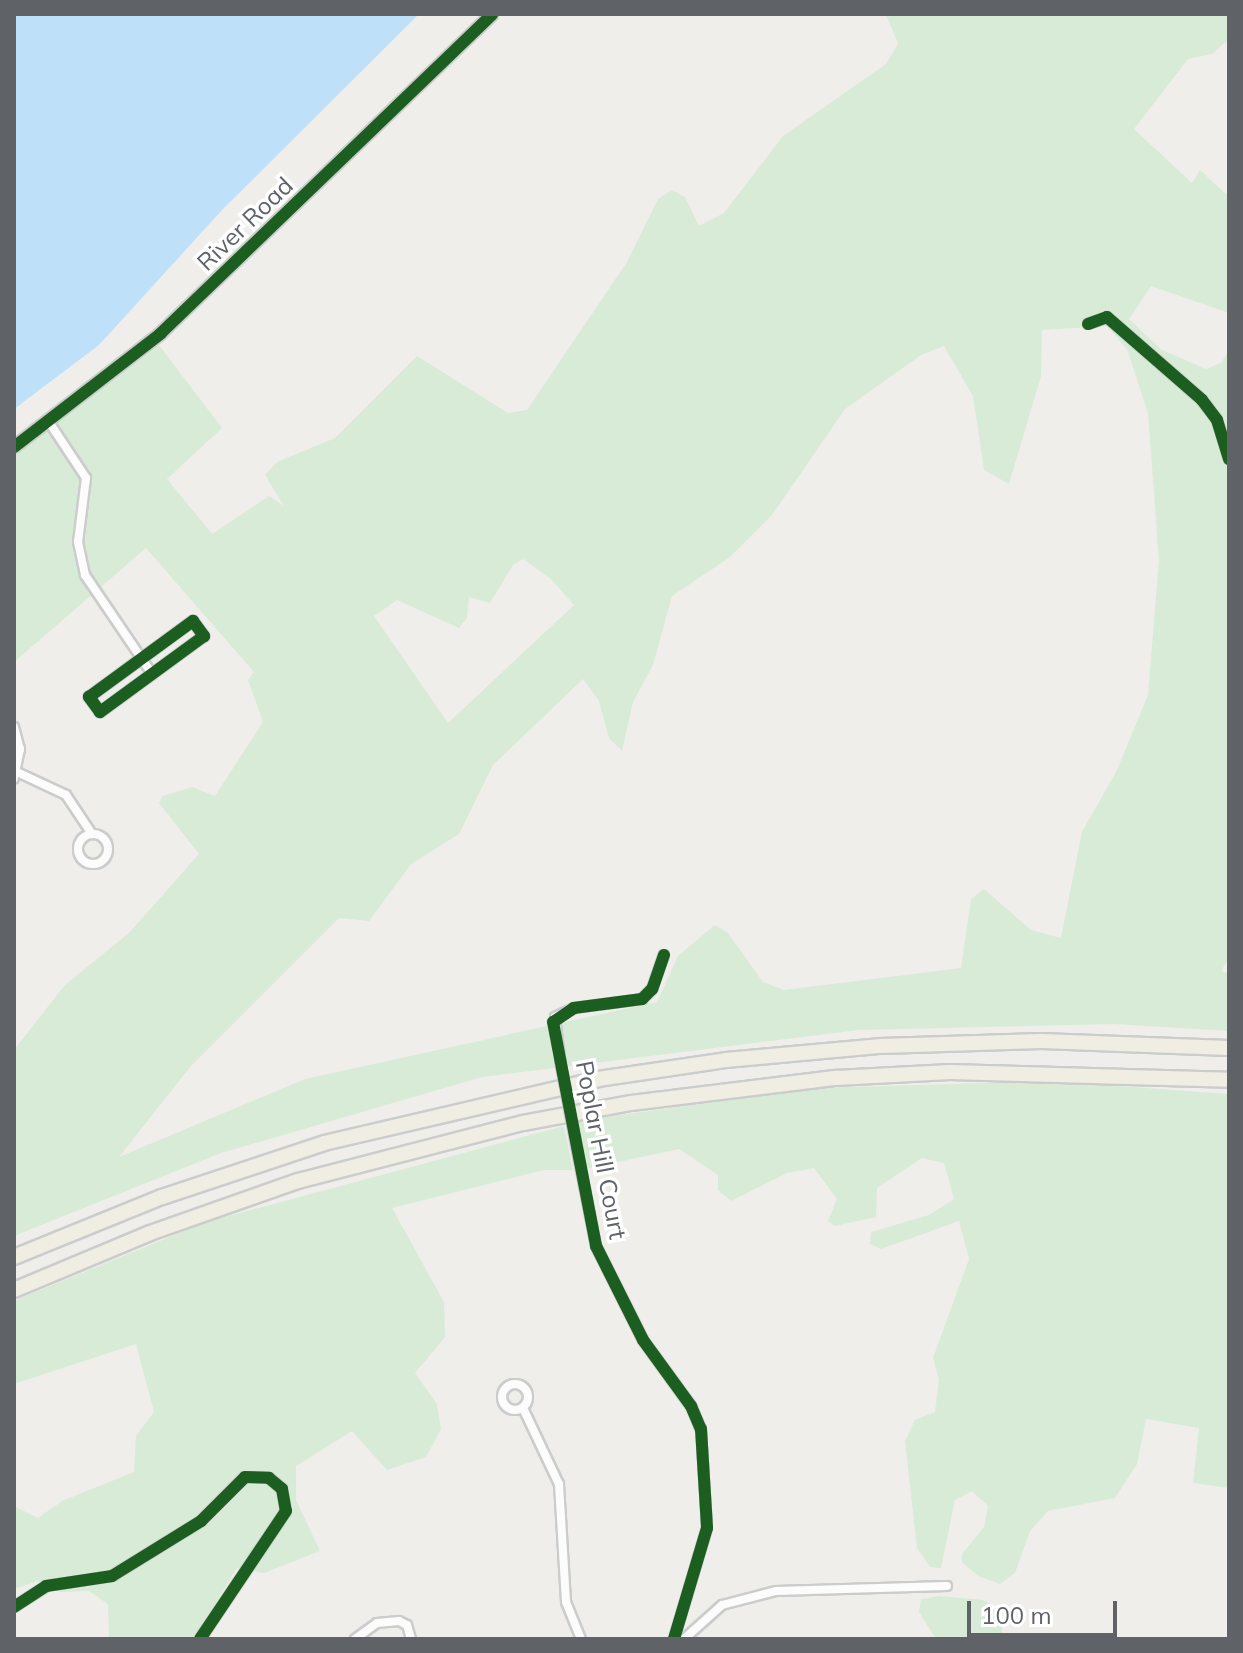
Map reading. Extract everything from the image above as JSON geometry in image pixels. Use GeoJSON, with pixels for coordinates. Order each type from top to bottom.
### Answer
{"type":"FeatureCollection","features":[{"type":"Feature","properties":{"kind":"highway"},"geometry":{"type":"LineString","coordinates":[[14,1257],[162,1197],[324,1143],[598,1079],[726,1060],[881,1046],[1057,1041],[1229,1048]]}},
{"type":"Feature","properties":{"kind":"highway"},"geometry":{"type":"LineString","coordinates":[[14,1290],[150,1233],[298,1181],[446,1141],[631,1103],[836,1078],[950,1072],[1229,1080]]}},
{"type":"Feature","properties":{"kind":"street","name":"River Road"},"geometry":{"type":"LineString","coordinates":[[14,447],[200,298],[492,14]]}},
{"type":"Feature","properties":{"kind":"street"},"geometry":{"type":"LineString","coordinates":[[1088,324],[1107,317],[1202,400],[1217,420],[1229,459]]}},
{"type":"Feature","properties":{"kind":"street"},"geometry":{"type":"LineString","coordinates":[[49,422],[86,478],[78,542],[85,575],[152,674]]}},
{"type":"Feature","properties":{"kind":"street"},"geometry":{"type":"LineString","coordinates":[[193,621],[204,636],[152,674],[100,712],[89,697],[193,621]]}},
{"type":"Feature","properties":{"kind":"street"},"geometry":{"type":"LineString","coordinates":[[14,727],[20,749],[15,775],[66,795],[92,834]]}},
{"type":"Feature","properties":{"kind":"street","name":"Poplar Hill Court"},"geometry":{"type":"LineString","coordinates":[[664,955],[652,989],[642,999],[574,1008],[555,1017],[561,1065],[596,1246],[643,1340],[691,1406],[701,1429],[707,1528],[674,1639]]}},
{"type":"Feature","properties":{"kind":"street"},"geometry":{"type":"LineString","coordinates":[[523,1408],[559,1484],[566,1602],[581,1639]]}},
{"type":"Feature","properties":{"kind":"street"},"geometry":{"type":"LineString","coordinates":[[14,1607],[46,1586],[112,1576],[201,1521],[245,1477],[269,1478],[282,1489],[286,1511],[200,1639]]}},
{"type":"Feature","properties":{"kind":"street"},"geometry":{"type":"LineString","coordinates":[[684,1639],[722,1605],[776,1591],[947,1586]]}},
{"type":"Feature","properties":{"kind":"street"},"geometry":{"type":"LineString","coordinates":[[355,1639],[377,1623],[399,1621],[407,1625],[411,1639]]}},
{"type":"Feature","properties":{"kind":"green space"},"geometry":{"type":"Polygon","coordinates":[[[886,14],[1229,14],[1229,39],[1212,54],[1188,59],[1134,129],[1192,183],[1200,170],[1229,197],[1229,313],[1151,286],[1129,319],[1162,350],[1206,369],[1221,363],[1229,350],[1229,958],[1221,971],[1229,974],[1229,1031],[1114,1024],[859,1030],[482,1077],[221,1153],[14,1236],[14,1050],[65,985],[129,933],[199,854],[159,803],[163,796],[192,787],[215,796],[263,722],[248,680],[254,672],[146,548],[14,662],[14,456],[159,345],[222,428],[167,479],[212,534],[269,496],[284,506],[265,475],[277,462],[335,438],[417,356],[508,413],[527,410],[627,262],[658,199],[672,190],[685,197],[699,226],[724,213],[783,136],[886,64],[898,44],[886,14]],[[1107,326],[1042,330],[1041,376],[1009,484],[984,470],[973,396],[944,346],[921,355],[845,409],[772,515],[730,557],[672,596],[653,665],[633,702],[622,751],[609,738],[599,701],[583,679],[493,765],[459,834],[411,864],[369,921],[339,918],[190,1067],[119,1157],[305,1079],[657,1002],[678,956],[715,925],[727,932],[763,982],[784,990],[961,968],[971,899],[984,889],[1031,930],[1061,938],[1082,832],[1117,770],[1148,695],[1159,560],[1148,413],[1127,349],[1107,326]],[[523,559],[513,565],[490,603],[469,597],[467,618],[459,628],[397,600],[374,616],[448,723],[574,605],[551,579],[523,559]]]}},
{"type":"Feature","properties":{"kind":"green space"},"geometry":{"type":"Polygon","coordinates":[[[1049,1081],[1229,1094],[1229,1488],[1193,1483],[1199,1428],[1146,1419],[1137,1464],[1115,1498],[1048,1511],[1030,1531],[1015,1573],[1000,1584],[978,1576],[962,1562],[962,1554],[984,1527],[988,1506],[972,1491],[955,1500],[941,1568],[930,1567],[917,1548],[905,1441],[915,1420],[935,1412],[939,1379],[933,1358],[969,1259],[959,1221],[881,1249],[870,1244],[871,1232],[929,1215],[954,1199],[944,1163],[922,1158],[877,1188],[876,1217],[835,1226],[828,1221],[837,1199],[814,1168],[787,1173],[731,1201],[718,1190],[718,1175],[679,1149],[585,1169],[576,1121],[816,1088],[1049,1081]]]}},
{"type":"Feature","properties":{"kind":"green space"},"geometry":{"type":"Polygon","coordinates":[[[564,1126],[573,1170],[544,1170],[392,1208],[444,1302],[445,1337],[415,1373],[437,1404],[441,1429],[426,1457],[387,1470],[352,1431],[296,1466],[296,1500],[320,1551],[264,1573],[237,1568],[193,1639],[109,1639],[108,1604],[89,1591],[60,1592],[37,1581],[14,1589],[14,1506],[38,1518],[62,1501],[134,1472],[136,1436],[154,1412],[136,1344],[14,1384],[14,1301],[206,1222],[564,1126]]]}},
{"type":"Feature","properties":{"kind":"green space"},"geometry":{"type":"Polygon","coordinates":[[[940,1596],[983,1600],[1000,1610],[1003,1639],[936,1639],[919,1612],[921,1599],[940,1596]]]}},
{"type":"Feature","properties":{"kind":"water"},"geometry":{"type":"Polygon","coordinates":[[[14,14],[419,14],[222,210],[99,345],[14,409],[14,14]]]}},
{"type":"Feature","properties":{"kind":"cycle path"},"geometry":{"type":"LineString","coordinates":[[14,447],[160,334],[492,14]]}},
{"type":"Feature","properties":{"kind":"cycle path"},"geometry":{"type":"LineString","coordinates":[[1088,324],[1107,317],[1202,400],[1217,420],[1229,459]]}},
{"type":"Feature","properties":{"kind":"cycle path"},"geometry":{"type":"LineString","coordinates":[[193,621],[204,636],[100,712],[89,697],[193,621]]}},
{"type":"Feature","properties":{"kind":"cycle path"},"geometry":{"type":"LineString","coordinates":[[664,955],[652,989],[642,999],[574,1008],[553,1022],[596,1246],[643,1340],[691,1406],[701,1429],[707,1528],[674,1639]]}},
{"type":"Feature","properties":{"kind":"cycle path"},"geometry":{"type":"LineString","coordinates":[[14,1607],[46,1586],[112,1576],[201,1521],[245,1477],[269,1478],[282,1489],[286,1511],[200,1639]]}}]}
